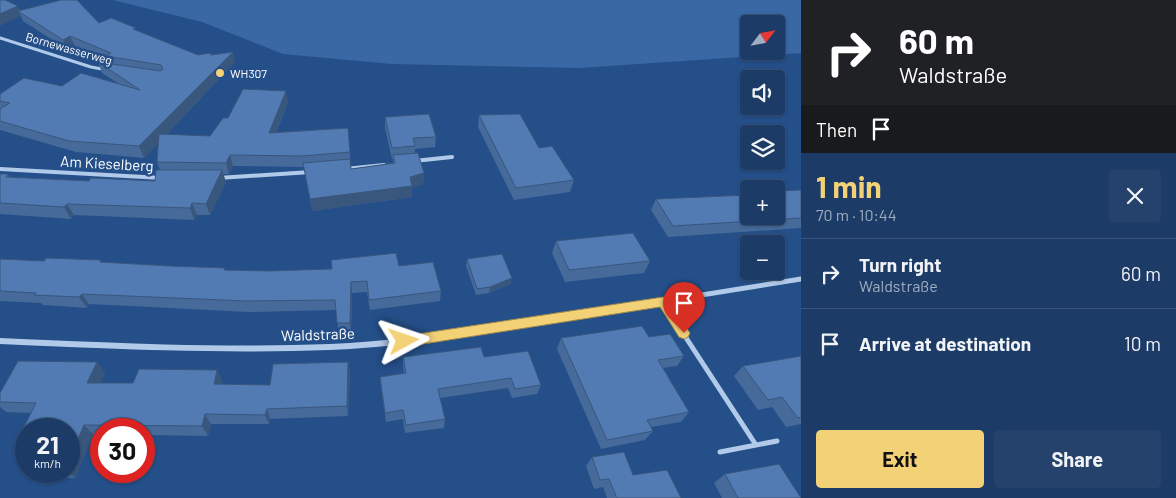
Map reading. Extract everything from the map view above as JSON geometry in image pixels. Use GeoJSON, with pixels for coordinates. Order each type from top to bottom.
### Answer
{"type":"FeatureCollection","features":[{"type":"Feature","properties":{"kind":"street","name":"Bornewasserweg"},"geometry":{"type":"LineString","coordinates":[[0,38],[91,67],[114,71]]}},
{"type":"Feature","properties":{"kind":"street"},"geometry":{"type":"LineString","coordinates":[[403,162],[452,158]]}},
{"type":"Feature","properties":{"kind":"street"},"geometry":{"type":"LineString","coordinates":[[336,170],[394,164]]}},
{"type":"Feature","properties":{"kind":"street","name":"Am Kieselberg"},"geometry":{"type":"LineString","coordinates":[[0,170],[170,178]]}},
{"type":"Feature","properties":{"kind":"street"},"geometry":{"type":"LineString","coordinates":[[214,178],[318,171]]}},
{"type":"Feature","properties":{"kind":"street","name":"Waldstraße"},"geometry":{"type":"LineString","coordinates":[[0,341],[195,349],[332,347],[422,340],[801,278]]}},
{"type":"Feature","properties":{"kind":"lane"},"geometry":{"type":"LineString","coordinates":[[663,302],[756,445]]}},
{"type":"Feature","properties":{"kind":"lane"},"geometry":{"type":"LineString","coordinates":[[720,452],[777,441]]}},
{"type":"Feature","properties":{"kind":"shaded area"},"geometry":{"type":"Polygon","coordinates":[[[113,0],[801,0],[801,53],[785,54],[785,15],[740,15],[740,57],[579,68],[392,64],[283,54],[202,22],[113,0]]]}},
{"type":"Feature","properties":{"kind":"building"},"geometry":{"type":"Polygon","coordinates":[[[0,0],[5,0],[18,6],[0,14],[0,0]]]}},
{"type":"Feature","properties":{"kind":"building"},"geometry":{"type":"Polygon","coordinates":[[[61,0],[77,0],[99,23],[111,18],[136,28],[133,29],[198,55],[233,52],[139,146],[69,141],[0,121],[0,109],[10,103],[0,101],[0,94],[24,78],[62,86],[81,73],[140,90],[98,62],[160,71],[163,69],[161,65],[106,56],[111,53],[70,36],[63,40],[18,11],[61,0]]]}},
{"type":"Feature","properties":{"kind":"building"},"geometry":{"type":"Polygon","coordinates":[[[243,89],[286,91],[269,133],[348,128],[350,152],[302,156],[230,155],[226,163],[157,162],[159,134],[210,136],[223,118],[228,118],[243,89]]]}},
{"type":"Feature","properties":{"kind":"building"},"geometry":{"type":"Polygon","coordinates":[[[429,114],[436,137],[413,138],[415,146],[392,148],[385,117],[429,114]]]}},
{"type":"Feature","properties":{"kind":"building"},"geometry":{"type":"Polygon","coordinates":[[[520,114],[539,148],[552,146],[574,180],[516,188],[479,115],[520,114]]]}},
{"type":"Feature","properties":{"kind":"building"},"geometry":{"type":"Polygon","coordinates":[[[418,153],[424,173],[410,177],[412,186],[310,199],[303,163],[350,159],[351,169],[395,163],[393,155],[418,153]]]}},
{"type":"Feature","properties":{"kind":"building"},"geometry":{"type":"Polygon","coordinates":[[[156,170],[222,170],[206,204],[192,203],[190,208],[67,204],[64,207],[0,203],[0,174],[8,174],[6,177],[89,181],[91,178],[155,181],[156,170]]]}},
{"type":"Feature","properties":{"kind":"building"},"geometry":{"type":"Polygon","coordinates":[[[801,190],[801,218],[785,219],[785,191],[801,190]]]}},
{"type":"Feature","properties":{"kind":"building"},"geometry":{"type":"Polygon","coordinates":[[[740,195],[740,222],[673,226],[656,199],[740,195]]]}},
{"type":"Feature","properties":{"kind":"building"},"geometry":{"type":"Polygon","coordinates":[[[633,233],[650,261],[569,270],[556,241],[633,233]]]}},
{"type":"Feature","properties":{"kind":"building"},"geometry":{"type":"Polygon","coordinates":[[[396,253],[399,266],[433,262],[441,291],[369,300],[367,281],[351,282],[350,323],[337,323],[335,300],[246,301],[82,294],[79,297],[0,291],[0,259],[44,261],[46,258],[101,260],[100,262],[269,271],[332,269],[331,260],[396,253]]]}},
{"type":"Feature","properties":{"kind":"building"},"geometry":{"type":"Polygon","coordinates":[[[502,254],[512,278],[490,287],[477,289],[467,259],[502,254]]]}},
{"type":"Feature","properties":{"kind":"building"},"geometry":{"type":"Polygon","coordinates":[[[642,326],[649,337],[670,334],[684,356],[658,360],[689,412],[647,420],[653,431],[607,440],[561,338],[642,326]]]}},
{"type":"Feature","properties":{"kind":"building"},"geometry":{"type":"Polygon","coordinates":[[[481,347],[484,357],[528,351],[541,385],[515,389],[511,378],[438,389],[445,419],[406,425],[403,410],[385,413],[380,377],[406,373],[403,357],[481,347]]]}},
{"type":"Feature","properties":{"kind":"building"},"geometry":{"type":"Polygon","coordinates":[[[801,356],[801,417],[798,418],[782,397],[768,400],[743,366],[801,356]]]}},
{"type":"Feature","properties":{"kind":"building"},"geometry":{"type":"Polygon","coordinates":[[[18,361],[97,362],[87,383],[133,383],[139,369],[217,370],[214,384],[270,385],[273,364],[348,362],[347,406],[267,409],[265,415],[205,414],[202,426],[155,426],[155,418],[90,418],[90,425],[84,425],[80,434],[80,418],[28,418],[36,403],[0,402],[0,393],[18,361]]]}},
{"type":"Feature","properties":{"kind":"building"},"geometry":{"type":"Polygon","coordinates":[[[624,452],[633,475],[667,470],[681,498],[617,498],[609,479],[600,480],[592,457],[624,452]]]}},
{"type":"Feature","properties":{"kind":"building"},"geometry":{"type":"Polygon","coordinates":[[[779,464],[801,498],[738,498],[725,474],[779,464]]]}},
{"type":"Feature","properties":{"kind":"place","name":"WH307"},"geometry":{"type":"Point","coordinates":[220,73]}},
{"type":"Feature","properties":{"kind":"route"},"geometry":{"type":"LineString","coordinates":[[404,341],[422,340],[663,302],[684,333]]}}]}
